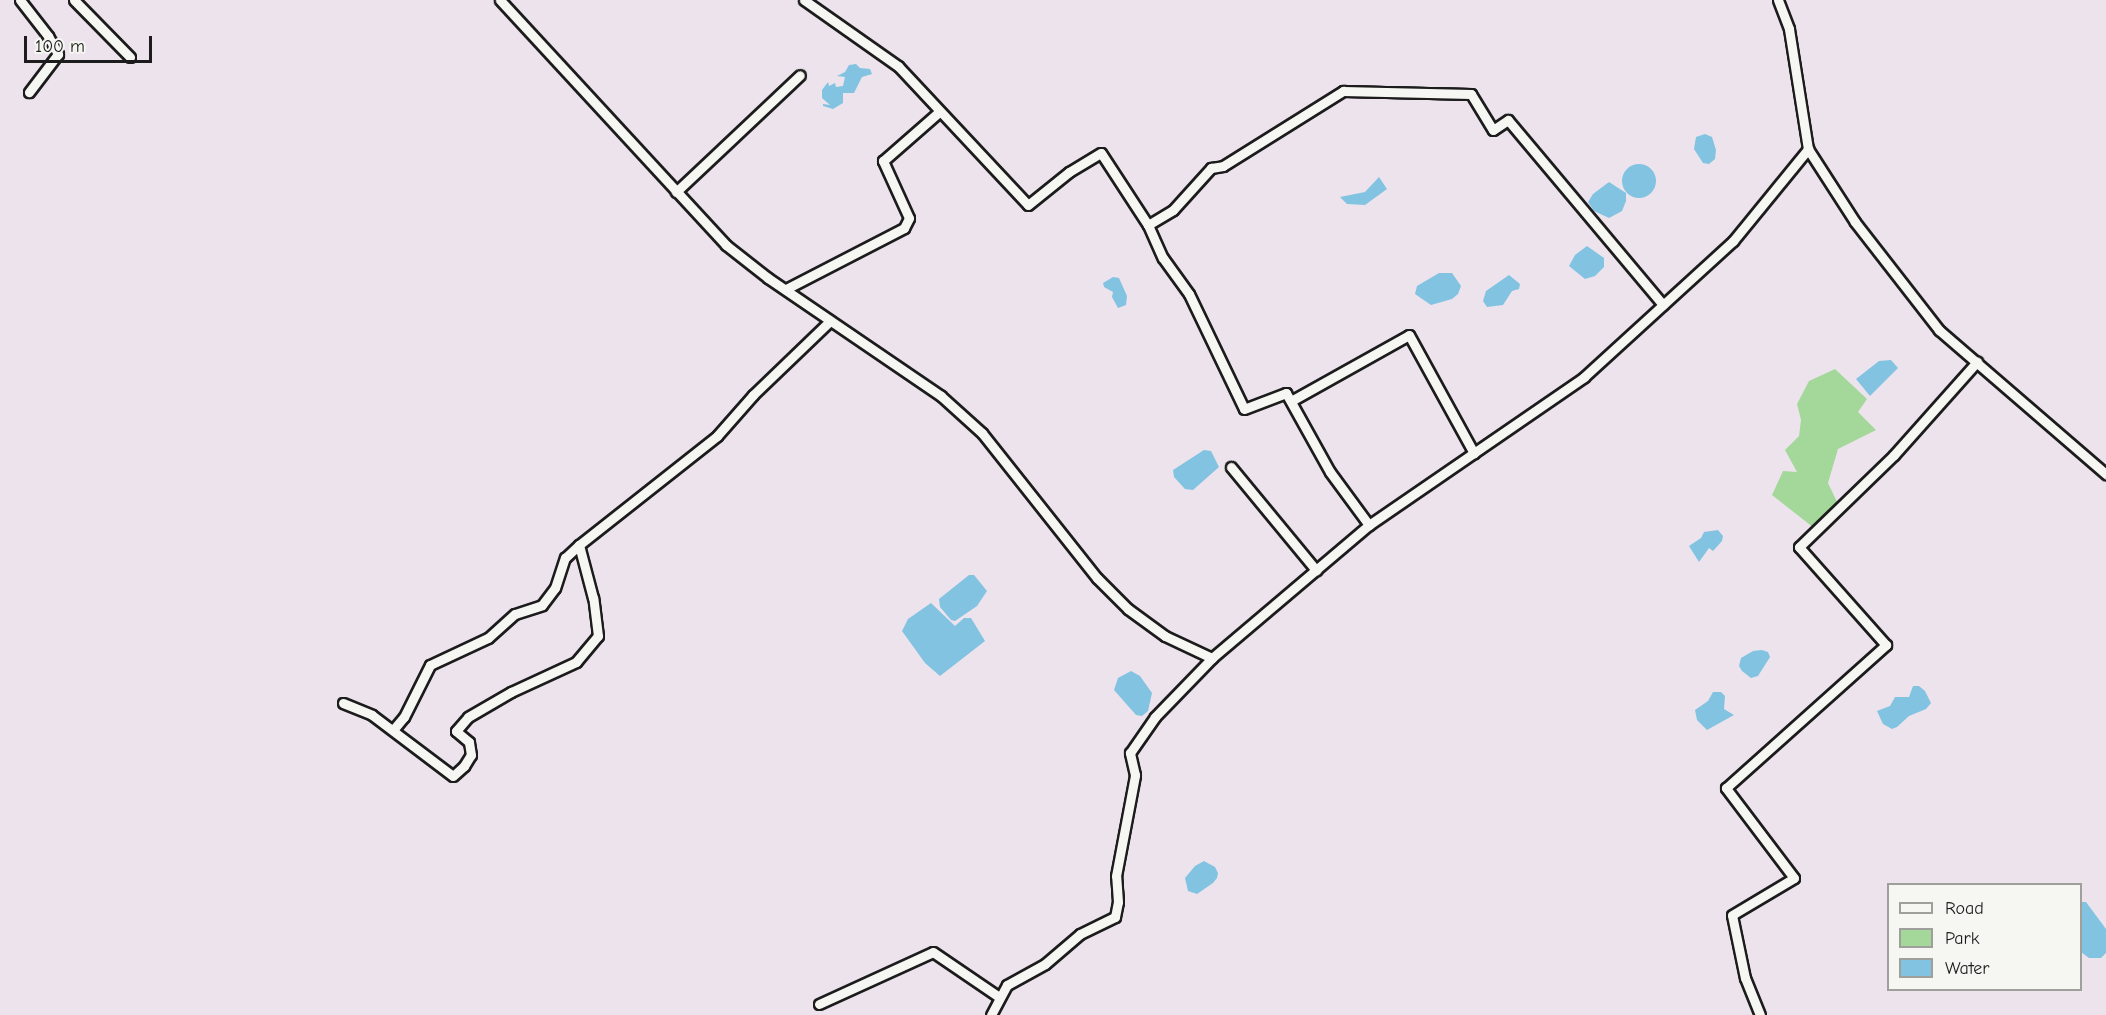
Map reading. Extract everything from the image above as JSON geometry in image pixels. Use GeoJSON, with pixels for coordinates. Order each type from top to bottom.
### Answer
{"type":"FeatureCollection","features":[{"type":"Feature","properties":{"kind":"street"},"geometry":{"type":"LineString","coordinates":[[20,0],[48,36],[58,54],[29,92]]}},
{"type":"Feature","properties":{"kind":"street"},"geometry":{"type":"LineString","coordinates":[[74,0],[130,57]]}},
{"type":"Feature","properties":{"kind":"street"},"geometry":{"type":"LineString","coordinates":[[501,0],[726,245],[830,321],[941,396],[982,433],[1098,578],[1128,609],[1166,636],[1212,658]]}},
{"type":"Feature","properties":{"kind":"street"},"geometry":{"type":"LineString","coordinates":[[804,0],[898,66],[1028,205],[1069,172],[1101,153],[1148,225],[1163,258],[1189,294],[1244,409],[1286,393],[1330,472],[1369,525]]}},
{"type":"Feature","properties":{"kind":"street"},"geometry":{"type":"LineString","coordinates":[[1778,0],[1789,29],[1808,149],[1855,222],[1939,330],[2106,474]]}},
{"type":"Feature","properties":{"kind":"street"},"geometry":{"type":"LineString","coordinates":[[676,192],[800,75]]}},
{"type":"Feature","properties":{"kind":"street"},"geometry":{"type":"LineString","coordinates":[[1148,225],[1173,210],[1211,168],[1223,166],[1343,91],[1471,93],[1493,130],[1508,120],[1663,305]]}},
{"type":"Feature","properties":{"kind":"street"},"geometry":{"type":"LineString","coordinates":[[786,290],[904,228],[909,218],[883,160],[939,112]]}},
{"type":"Feature","properties":{"kind":"street"},"geometry":{"type":"LineString","coordinates":[[991,1015],[1007,985],[1045,964],[1080,934],[1115,917],[1118,865],[1135,775],[1130,753],[1155,717],[1212,658],[1369,525],[1584,377],[1733,241],[1808,149]]}},
{"type":"Feature","properties":{"kind":"street"},"geometry":{"type":"LineString","coordinates":[[393,730],[404,717],[430,665],[488,638],[516,614],[542,605],[555,588],[565,558],[717,436],[753,395],[830,321]]}},
{"type":"Feature","properties":{"kind":"street"},"geometry":{"type":"LineString","coordinates":[[1290,401],[1409,334],[1474,453]]}},
{"type":"Feature","properties":{"kind":"street"},"geometry":{"type":"LineString","coordinates":[[1760,1015],[1745,978],[1732,915],[1794,878],[1726,788],[1886,645],[1799,547],[1894,455],[1977,362]]}},
{"type":"Feature","properties":{"kind":"street"},"geometry":{"type":"LineString","coordinates":[[1231,467],[1316,570]]}},
{"type":"Feature","properties":{"kind":"street"},"geometry":{"type":"LineString","coordinates":[[343,703],[372,715],[453,776],[471,755],[469,742],[456,731],[468,717],[511,692],[576,662],[598,636],[593,598],[579,545]]}},
{"type":"Feature","properties":{"kind":"street"},"geometry":{"type":"LineString","coordinates":[[819,1004],[933,952],[999,997]]}},
{"type":"Feature","properties":{"kind":"green space"},"geometry":{"type":"Polygon","coordinates":[[[1835,369],[1867,399],[1858,412],[1876,430],[1838,449],[1828,483],[1839,506],[1814,528],[1772,495],[1783,471],[1797,472],[1785,450],[1799,436],[1801,420],[1797,404],[1809,381],[1835,369]]]}},
{"type":"Feature","properties":{"kind":"water"},"geometry":{"type":"Polygon","coordinates":[[[856,64],[860,68],[870,69],[872,74],[862,77],[854,93],[843,93],[843,103],[833,109],[823,106],[823,104],[830,105],[822,98],[822,90],[828,82],[829,86],[835,83],[836,87],[843,86],[845,77],[837,76],[845,72],[849,65],[856,64]]]}},
{"type":"Feature","properties":{"kind":"water"},"geometry":{"type":"Polygon","coordinates":[[[1705,134],[1712,137],[1716,150],[1715,159],[1709,164],[1703,163],[1694,149],[1696,137],[1705,134]]]}},
{"type":"Feature","properties":{"kind":"water"},"geometry":{"type":"Polygon","coordinates":[[[1639,164],[1651,169],[1656,181],[1651,193],[1639,198],[1627,193],[1622,181],[1627,169],[1639,164]]]}},
{"type":"Feature","properties":{"kind":"water"},"geometry":{"type":"Polygon","coordinates":[[[1379,177],[1387,189],[1365,205],[1347,204],[1340,197],[1365,192],[1379,177]]]}},
{"type":"Feature","properties":{"kind":"water"},"geometry":{"type":"Polygon","coordinates":[[[1609,182],[1626,193],[1626,201],[1622,211],[1609,218],[1594,211],[1588,202],[1593,194],[1609,182]]]}},
{"type":"Feature","properties":{"kind":"water"},"geometry":{"type":"Polygon","coordinates":[[[1587,246],[1604,258],[1604,267],[1595,276],[1585,279],[1569,266],[1575,255],[1587,246]]]}},
{"type":"Feature","properties":{"kind":"water"},"geometry":{"type":"Polygon","coordinates":[[[1439,273],[1452,273],[1461,286],[1458,294],[1452,299],[1431,305],[1415,294],[1417,286],[1439,273]]]}},
{"type":"Feature","properties":{"kind":"water"},"geometry":{"type":"Polygon","coordinates":[[[1509,275],[1520,284],[1519,289],[1512,291],[1503,305],[1487,307],[1483,301],[1486,291],[1509,275]]]}},
{"type":"Feature","properties":{"kind":"water"},"geometry":{"type":"Polygon","coordinates":[[[1113,277],[1119,278],[1127,296],[1126,305],[1118,308],[1112,297],[1113,292],[1104,287],[1103,283],[1113,277]]]}},
{"type":"Feature","properties":{"kind":"water"},"geometry":{"type":"Polygon","coordinates":[[[1891,360],[1898,368],[1870,396],[1856,379],[1879,361],[1891,360]]]}},
{"type":"Feature","properties":{"kind":"water"},"geometry":{"type":"Polygon","coordinates":[[[1204,450],[1211,451],[1219,467],[1193,490],[1185,489],[1174,477],[1173,470],[1204,450]]]}},
{"type":"Feature","properties":{"kind":"water"},"geometry":{"type":"Polygon","coordinates":[[[1718,530],[1723,536],[1722,541],[1713,551],[1709,548],[1699,562],[1689,546],[1701,538],[1704,532],[1718,530]]]}},
{"type":"Feature","properties":{"kind":"water"},"geometry":{"type":"Polygon","coordinates":[[[969,575],[974,575],[987,591],[977,606],[955,621],[951,620],[940,607],[939,599],[969,575]]]}},
{"type":"Feature","properties":{"kind":"water"},"geometry":{"type":"Polygon","coordinates":[[[931,603],[955,626],[964,618],[971,618],[985,641],[940,676],[925,663],[902,631],[908,619],[931,603]]]}},
{"type":"Feature","properties":{"kind":"water"},"geometry":{"type":"Polygon","coordinates":[[[1753,651],[1768,652],[1770,657],[1758,676],[1751,678],[1739,666],[1741,658],[1753,651]]]}},
{"type":"Feature","properties":{"kind":"water"},"geometry":{"type":"Polygon","coordinates":[[[1131,671],[1140,676],[1152,693],[1148,711],[1142,716],[1136,715],[1114,690],[1118,678],[1131,671]]]}},
{"type":"Feature","properties":{"kind":"water"},"geometry":{"type":"Polygon","coordinates":[[[1913,686],[1919,686],[1925,691],[1931,703],[1926,709],[1909,716],[1897,727],[1892,729],[1883,724],[1877,711],[1890,706],[1895,697],[1909,697],[1913,686]]]}},
{"type":"Feature","properties":{"kind":"water"},"geometry":{"type":"Polygon","coordinates":[[[1713,692],[1721,692],[1725,696],[1724,709],[1734,715],[1707,730],[1697,720],[1695,710],[1708,701],[1713,692]]]}},
{"type":"Feature","properties":{"kind":"water"},"geometry":{"type":"Polygon","coordinates":[[[1204,861],[1215,867],[1218,873],[1217,878],[1197,894],[1188,891],[1185,878],[1195,866],[1204,861]]]}},
{"type":"Feature","properties":{"kind":"water"},"geometry":{"type":"Polygon","coordinates":[[[2082,902],[2086,902],[2106,929],[2106,953],[2101,958],[2089,958],[2082,953],[2082,902]]]}}]}
